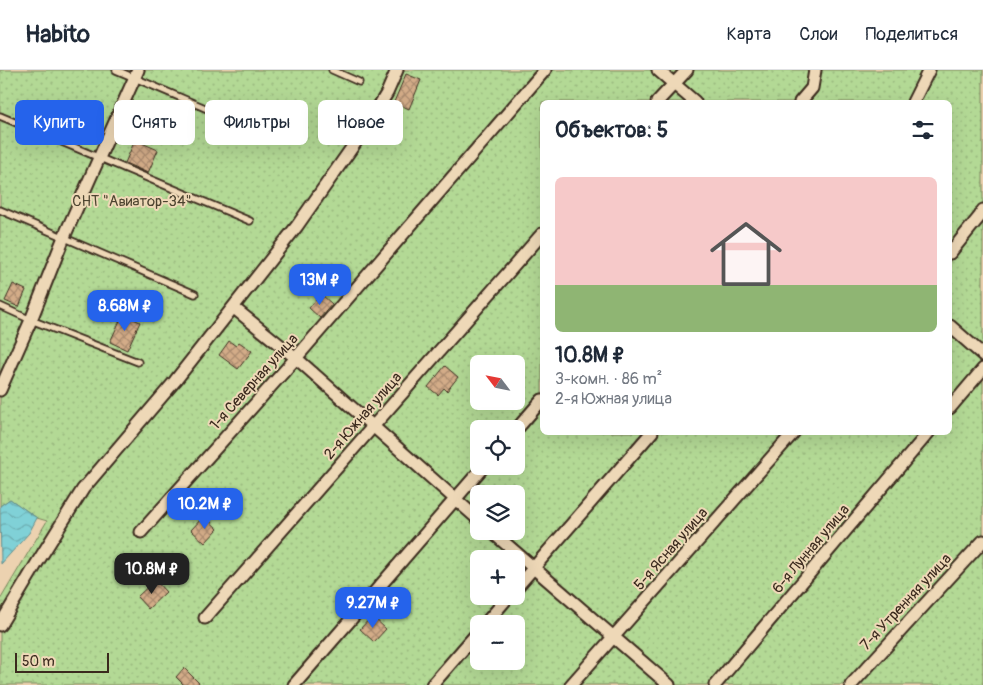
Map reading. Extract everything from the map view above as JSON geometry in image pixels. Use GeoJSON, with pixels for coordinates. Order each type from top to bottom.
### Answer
{"type":"FeatureCollection","features":[{"type":"Feature","properties":{"kind":"street"},"geometry":{"type":"LineString","coordinates":[[0,625],[83,489],[175,381],[297,226],[369,122],[387,92],[397,70]]}},
{"type":"Feature","properties":{"kind":"street","name":"1-я Северная улица"},"geometry":{"type":"LineString","coordinates":[[141,532],[296,358],[545,70]]}},
{"type":"Feature","properties":{"kind":"street"},"geometry":{"type":"LineString","coordinates":[[658,70],[693,100]]}},
{"type":"Feature","properties":{"kind":"street"},"geometry":{"type":"LineString","coordinates":[[659,100],[687,70]]}},
{"type":"Feature","properties":{"kind":"street"},"geometry":{"type":"LineString","coordinates":[[802,100],[812,88],[815,70]]}},
{"type":"Feature","properties":{"kind":"street"},"geometry":{"type":"LineString","coordinates":[[914,100],[929,70]]}},
{"type":"Feature","properties":{"kind":"street"},"geometry":{"type":"LineString","coordinates":[[0,390],[31,320],[64,237],[136,74]]}},
{"type":"Feature","properties":{"kind":"street"},"geometry":{"type":"LineString","coordinates":[[952,251],[982,215]]}},
{"type":"Feature","properties":{"kind":"street","name":"2-я Южная улица"},"geometry":{"type":"LineString","coordinates":[[205,618],[540,236]]}},
{"type":"Feature","properties":{"kind":"street"},"geometry":{"type":"LineString","coordinates":[[234,308],[296,358],[470,512]]}},
{"type":"Feature","properties":{"kind":"street"},"geometry":{"type":"LineString","coordinates":[[952,328],[983,355]]}},
{"type":"Feature","properties":{"kind":"street"},"geometry":{"type":"LineString","coordinates":[[952,406],[983,369]]}},
{"type":"Feature","properties":{"kind":"street"},"geometry":{"type":"LineString","coordinates":[[525,420],[540,402]]}},
{"type":"Feature","properties":{"kind":"street"},"geometry":{"type":"LineString","coordinates":[[525,578],[649,435]]}},
{"type":"Feature","properties":{"kind":"street","name":"5-я Ясная улица"},"geometry":{"type":"LineString","coordinates":[[571,685],[791,435]]}},
{"type":"Feature","properties":{"kind":"street","name":"6-я Лунная улица"},"geometry":{"type":"LineString","coordinates":[[715,685],[926,435]]}},
{"type":"Feature","properties":{"kind":"street"},"geometry":{"type":"LineString","coordinates":[[294,685],[476,475]]}},
{"type":"Feature","properties":{"kind":"street"},"geometry":{"type":"LineString","coordinates":[[501,540],[669,685]]}},
{"type":"Feature","properties":{"kind":"street","name":"7-я Утренняя улица"},"geometry":{"type":"LineString","coordinates":[[851,685],[983,541]]}},
{"type":"Feature","properties":{"kind":"street"},"geometry":{"type":"LineString","coordinates":[[493,615],[501,605]]}},
{"type":"Feature","properties":{"kind":"street"},"geometry":{"type":"LineString","coordinates":[[432,685],[470,642]]}},
{"type":"Feature","properties":{"kind":"lane"},"geometry":{"type":"LineString","coordinates":[[116,70],[136,74],[205,106]]}},
{"type":"Feature","properties":{"kind":"lane"},"geometry":{"type":"LineString","coordinates":[[332,70],[359,82]]}},
{"type":"Feature","properties":{"kind":"lane"},"geometry":{"type":"LineString","coordinates":[[0,116],[250,222]]}},
{"type":"Feature","properties":{"kind":"lane"},"geometry":{"type":"LineString","coordinates":[[0,210],[195,294]]}},
{"type":"Feature","properties":{"kind":"lane"},"geometry":{"type":"LineString","coordinates":[[0,306],[138,362]]}},
{"type":"Feature","properties":{"kind":"green space","name":"СНТ \"Авиатор-34\""},"geometry":{"type":"Polygon","coordinates":[[[0,70],[983,70],[983,685],[0,685],[0,600],[47,521],[37,518],[10,499],[0,506],[0,70]]]}},
{"type":"Feature","properties":{"kind":"water"},"geometry":{"type":"Polygon","coordinates":[[[10,499],[37,518],[29,533],[1,564],[0,506],[10,499]]]}},
{"type":"Feature","properties":{"kind":"building"},"geometry":{"type":"Polygon","coordinates":[[[406,74],[421,80],[409,109],[403,106],[403,100],[395,100],[406,74]]]}},
{"type":"Feature","properties":{"kind":"building"},"geometry":{"type":"Polygon","coordinates":[[[133,145],[146,145],[158,150],[148,173],[125,163],[133,145]]]}},
{"type":"Feature","properties":{"kind":"building"},"geometry":{"type":"Polygon","coordinates":[[[13,284],[26,290],[19,307],[5,301],[13,284]]]}},
{"type":"Feature","properties":{"kind":"building"},"geometry":{"type":"Polygon","coordinates":[[[321,294],[332,304],[320,318],[309,308],[321,294]]]}},
{"type":"Feature","properties":{"kind":"building"},"geometry":{"type":"Polygon","coordinates":[[[123,314],[140,322],[127,350],[110,342],[123,314]]]}},
{"type":"Feature","properties":{"kind":"building"},"geometry":{"type":"Polygon","coordinates":[[[229,341],[236,346],[239,342],[252,351],[238,369],[219,355],[229,341]]]}},
{"type":"Feature","properties":{"kind":"building"},"geometry":{"type":"Polygon","coordinates":[[[445,366],[458,377],[447,391],[444,388],[438,395],[428,387],[445,366]]]}},
{"type":"Feature","properties":{"kind":"building"},"geometry":{"type":"Polygon","coordinates":[[[204,516],[218,529],[205,543],[191,530],[204,516]]]}},
{"type":"Feature","properties":{"kind":"building"},"geometry":{"type":"Polygon","coordinates":[[[155,580],[166,592],[148,609],[137,597],[155,580]]]}},
{"type":"Feature","properties":{"kind":"building"},"geometry":{"type":"Polygon","coordinates":[[[372,616],[386,629],[374,642],[360,629],[372,616]]]}},
{"type":"Feature","properties":{"kind":"building"},"geometry":{"type":"Polygon","coordinates":[[[184,668],[201,685],[184,685],[176,677],[184,668]]]}}]}
